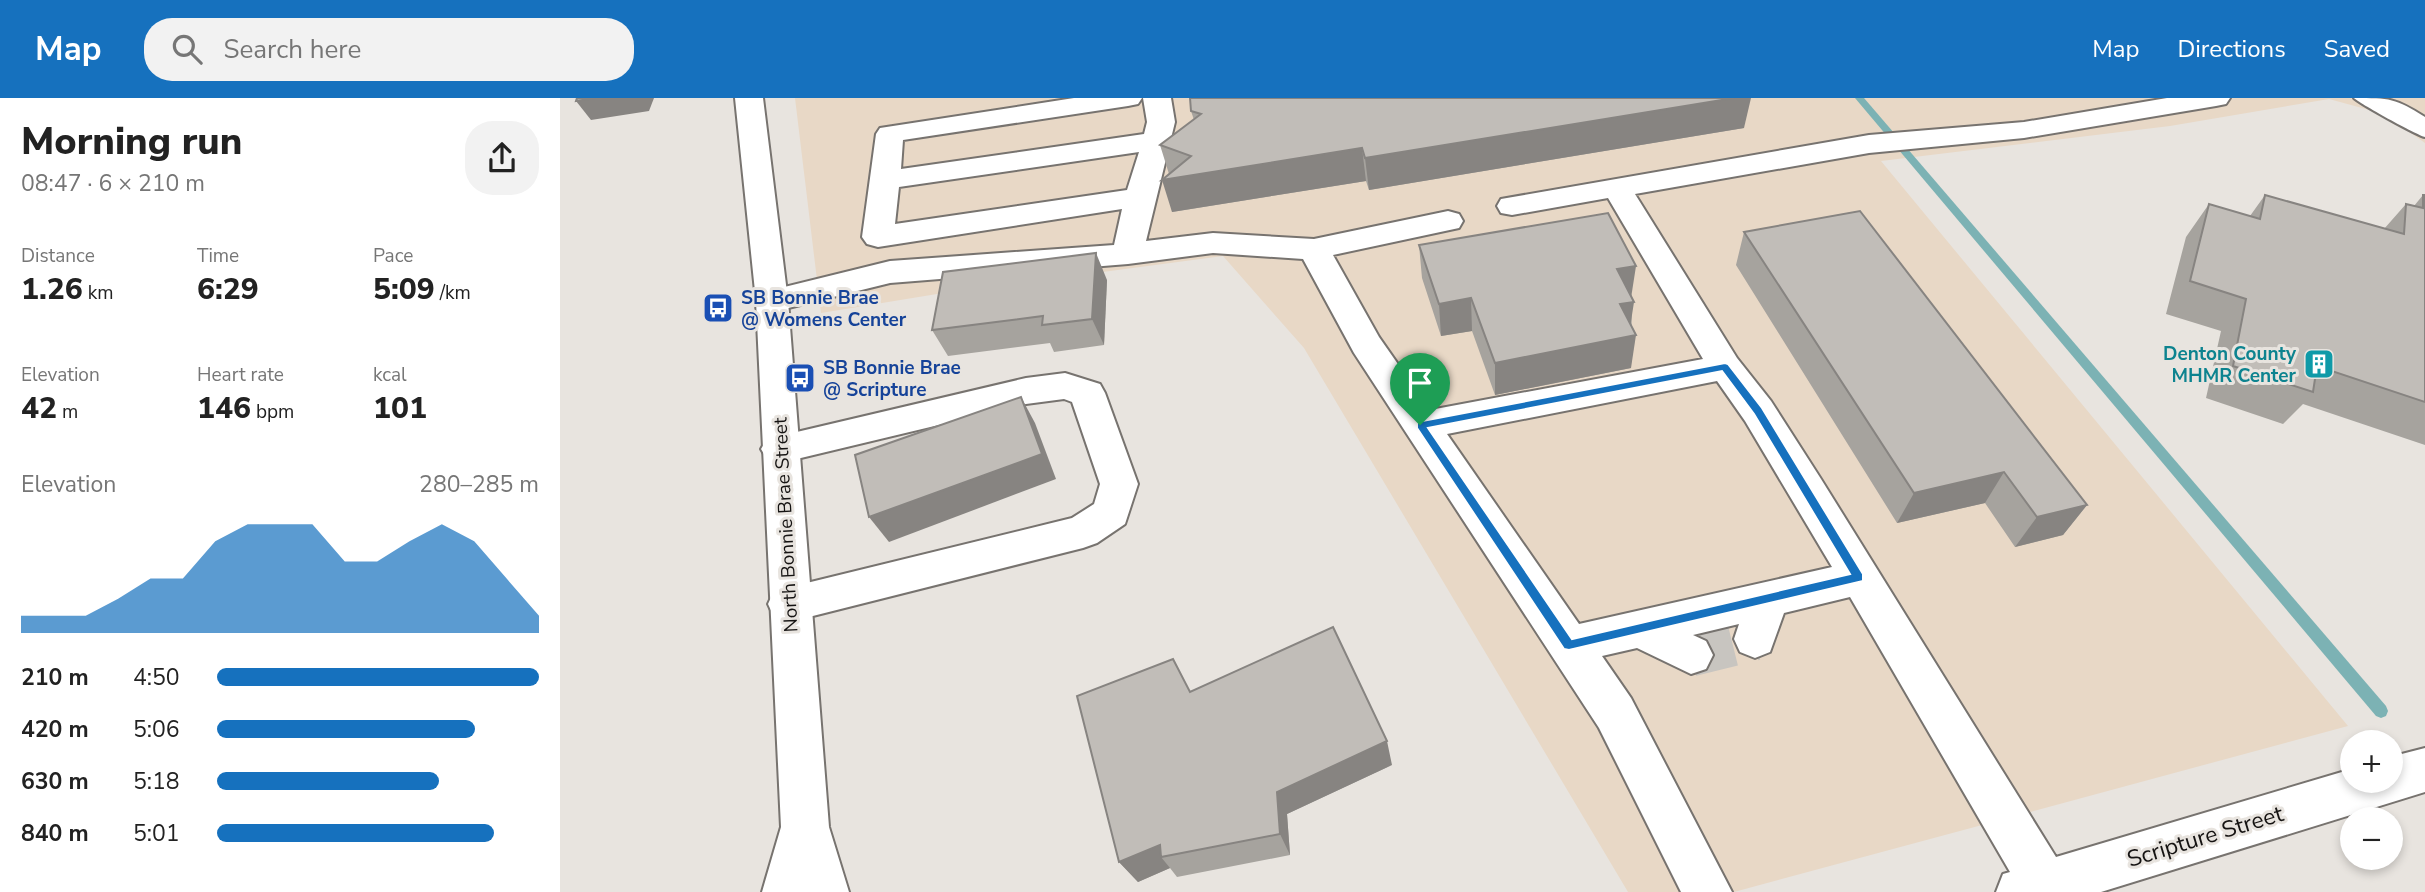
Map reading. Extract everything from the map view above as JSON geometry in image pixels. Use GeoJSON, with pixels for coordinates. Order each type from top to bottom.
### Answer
{"type":"FeatureCollection","features":[{"type":"Feature","properties":{"kind":"main road","name":"North Bonnie Brae Street"},"geometry":{"type":"LineString","coordinates":[[749,98],[772,301],[805,827],[824,892]]}},
{"type":"Feature","properties":{"kind":"main road"},"geometry":{"type":"LineString","coordinates":[[1128,98],[890,134],[878,237],[1140,197]]}},
{"type":"Feature","properties":{"kind":"main road"},"geometry":{"type":"LineString","coordinates":[[1128,254],[1140,197],[1161,122],[1157,98]]}},
{"type":"Feature","properties":{"kind":"main road"},"geometry":{"type":"LineString","coordinates":[[1512,206],[1869,144],[2024,130],[2216,98]]}},
{"type":"Feature","properties":{"kind":"main road"},"geometry":{"type":"LineString","coordinates":[[2368,98],[2392,107],[2425,130]]}},
{"type":"Feature","properties":{"kind":"main road"},"geometry":{"type":"LineString","coordinates":[[885,180],[1156,141]]}},
{"type":"Feature","properties":{"kind":"main road"},"geometry":{"type":"LineString","coordinates":[[1618,188],[1725,367],[1758,411],[1859,578],[2033,888]]}},
{"type":"Feature","properties":{"kind":"main road"},"geometry":{"type":"LineString","coordinates":[[772,301],[890,272],[1128,254],[1213,243],[1314,249],[1448,221]]}},
{"type":"Feature","properties":{"kind":"main road"},"geometry":{"type":"LineString","coordinates":[[1314,249],[1366,344],[1615,713],[1707,892]]}},
{"type":"Feature","properties":{"kind":"main road"},"geometry":{"type":"LineString","coordinates":[[1420,425],[1725,367]]}},
{"type":"Feature","properties":{"kind":"main road"},"geometry":{"type":"LineString","coordinates":[[780,449],[1026,391],[1065,386],[1087,393],[1119,484],[1111,513],[1083,532],[789,604]]}},
{"type":"Feature","properties":{"kind":"main road"},"geometry":{"type":"LineString","coordinates":[[1569,645],[1859,578]]}},
{"type":"Feature","properties":{"kind":"main road"},"geometry":{"type":"LineString","coordinates":[[1755,639],[1768,599]]}},
{"type":"Feature","properties":{"kind":"main road"},"geometry":{"type":"LineString","coordinates":[[1641,629],[1691,655]]}},
{"type":"Feature","properties":{"kind":"main road","name":"Scripture Street"},"geometry":{"type":"LineString","coordinates":[[2403,776],[2425,770]]}},
{"type":"Feature","properties":{"kind":"main road","name":"Scripture Street"},"geometry":{"type":"LineString","coordinates":[[2033,888],[2347,793]]}},
{"type":"Feature","properties":{"kind":"main road","name":"North Bonnie Brae Street"},"geometry":{"type":"LineString","coordinates":[[787,892],[805,827]]}},
{"type":"Feature","properties":{"kind":"shaded area"},"geometry":{"type":"Polygon","coordinates":[[[795,98],[2425,98],[2425,143],[2384,114],[2329,99],[2170,126],[1881,161],[2348,726],[1734,892],[1628,892],[1304,348],[1223,256],[937,294],[821,313],[795,98]]]}},
{"type":"Feature","properties":{"kind":"building"},"geometry":{"type":"Polygon","coordinates":[[[1190,98],[1734,98],[1365,158],[1362,148],[1162,180],[1191,156],[1160,145],[1201,114],[1191,111],[1190,98]]]}},
{"type":"Feature","properties":{"kind":"building","name":"Denton County MHMR Center"},"geometry":{"type":"Polygon","coordinates":[[[2265,195],[2404,234],[2406,204],[2423,208],[2425,195],[2425,402],[2317,366],[2313,392],[2233,366],[2246,299],[2190,281],[2209,204],[2260,219],[2265,195]]]}},
{"type":"Feature","properties":{"kind":"building"},"geometry":{"type":"Polygon","coordinates":[[[1860,211],[2087,505],[2037,517],[2004,472],[1914,493],[1744,232],[1860,211]]]}},
{"type":"Feature","properties":{"kind":"building"},"geometry":{"type":"Polygon","coordinates":[[[1608,213],[1636,266],[1617,269],[1634,302],[1620,304],[1636,335],[1495,363],[1471,298],[1439,304],[1419,245],[1608,213]]]}},
{"type":"Feature","properties":{"kind":"building"},"geometry":{"type":"Polygon","coordinates":[[[1096,253],[1092,319],[1042,325],[1043,316],[932,330],[943,272],[1096,253]]]}},
{"type":"Feature","properties":{"kind":"building"},"geometry":{"type":"Polygon","coordinates":[[[1021,397],[1042,454],[869,517],[855,455],[1021,397]]]}},
{"type":"Feature","properties":{"kind":"building"},"geometry":{"type":"Polygon","coordinates":[[[1333,627],[1387,741],[1277,792],[1280,834],[1161,857],[1160,845],[1119,862],[1077,696],[1173,659],[1190,692],[1333,627]]]}},
{"type":"Feature","properties":{"kind":"waterway"},"geometry":{"type":"LineString","coordinates":[[1859,98],[2381,711]]}},
{"type":"Feature","properties":{"kind":"tunnel"},"geometry":{"type":"LineString","coordinates":[[1691,655],[1755,639]]}},
{"type":"Feature","properties":{"kind":"place","name":"SB Bonnie Brae @ Womens Center"},"geometry":{"type":"Point","coordinates":[718,308]}},
{"type":"Feature","properties":{"kind":"place","name":"Denton County MHMR Center"},"geometry":{"type":"Point","coordinates":[2319,364]}},
{"type":"Feature","properties":{"kind":"place","name":"SB Bonnie Brae @ Scripture"},"geometry":{"type":"Point","coordinates":[800,378]}},
{"type":"Feature","properties":{"kind":"route"},"geometry":{"type":"LineString","coordinates":[[1725,367],[1758,411],[1859,578],[1569,645],[1420,425],[1725,367]]}}]}
